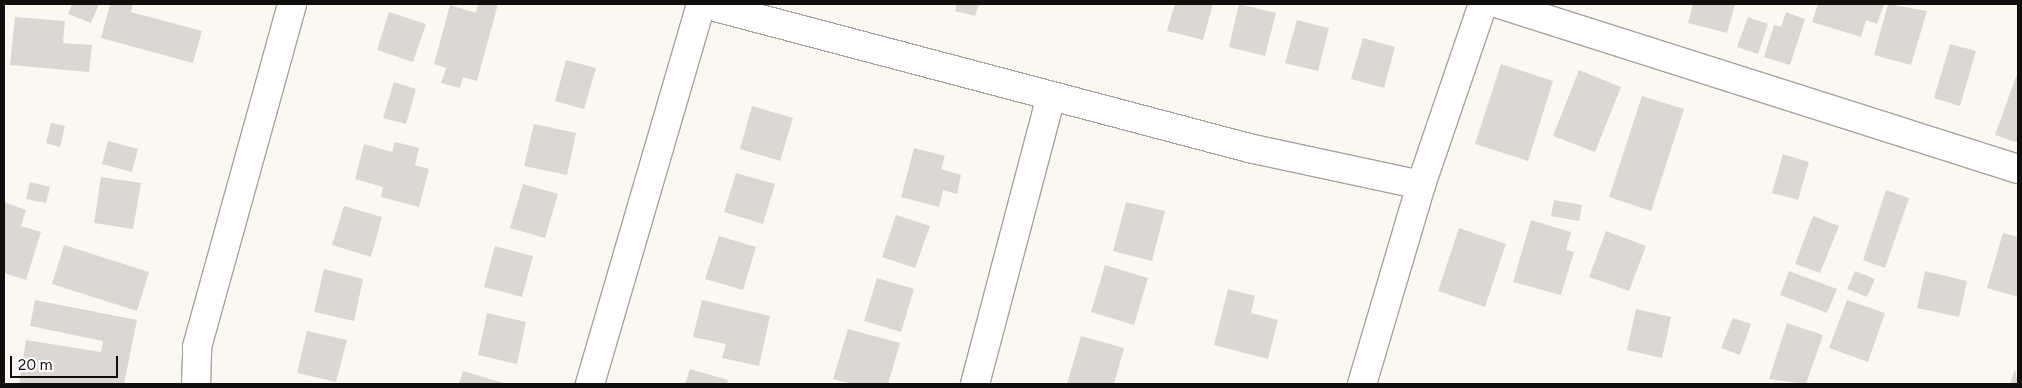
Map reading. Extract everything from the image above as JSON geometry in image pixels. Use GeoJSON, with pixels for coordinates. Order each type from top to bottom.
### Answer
{"type":"FeatureCollection","features":[{"type":"Feature","properties":{"kind":"street"},"geometry":{"type":"LineString","coordinates":[[196,384],[197,348],[292,4]]}},
{"type":"Feature","properties":{"kind":"street"},"geometry":{"type":"LineString","coordinates":[[590,384],[702,4],[1250,148],[1421,185]]}},
{"type":"Feature","properties":{"kind":"street"},"geometry":{"type":"LineString","coordinates":[[1363,384],[1421,185],[1483,4]]}},
{"type":"Feature","properties":{"kind":"street"},"geometry":{"type":"LineString","coordinates":[[1499,4],[2018,169]]}},
{"type":"Feature","properties":{"kind":"street"},"geometry":{"type":"LineString","coordinates":[[975,384],[1051,96]]}},
{"type":"Feature","properties":{"kind":"building"},"geometry":{"type":"Polygon","coordinates":[[[72,4],[99,4],[91,23],[68,14],[72,4]]]}},
{"type":"Feature","properties":{"kind":"building"},"geometry":{"type":"Polygon","coordinates":[[[110,4],[133,4],[131,12],[202,31],[193,63],[101,38],[110,4]]]}},
{"type":"Feature","properties":{"kind":"building"},"geometry":{"type":"Polygon","coordinates":[[[478,4],[498,4],[477,81],[463,77],[460,88],[441,83],[446,68],[434,64],[450,5],[476,13],[478,4]]]}},
{"type":"Feature","properties":{"kind":"building"},"geometry":{"type":"Polygon","coordinates":[[[957,4],[979,4],[975,16],[955,11],[957,4]]]}},
{"type":"Feature","properties":{"kind":"building"},"geometry":{"type":"Polygon","coordinates":[[[1175,4],[1213,4],[1203,40],[1167,31],[1175,4]]]}},
{"type":"Feature","properties":{"kind":"building"},"geometry":{"type":"Polygon","coordinates":[[[1239,4],[1276,13],[1265,56],[1229,47],[1239,4]]]}},
{"type":"Feature","properties":{"kind":"building"},"geometry":{"type":"Polygon","coordinates":[[[1693,4],[1735,4],[1727,33],[1688,23],[1693,4]]]}},
{"type":"Feature","properties":{"kind":"building"},"geometry":{"type":"Polygon","coordinates":[[[1818,4],[1884,4],[1877,24],[1866,20],[1861,37],[1812,22],[1818,4]]]}},
{"type":"Feature","properties":{"kind":"building"},"geometry":{"type":"Polygon","coordinates":[[[1888,4],[1927,11],[1911,65],[1874,55],[1888,4]]]}},
{"type":"Feature","properties":{"kind":"building"},"geometry":{"type":"Polygon","coordinates":[[[389,12],[426,24],[413,62],[377,50],[389,12]]]}},
{"type":"Feature","properties":{"kind":"building"},"geometry":{"type":"Polygon","coordinates":[[[1786,12],[1805,19],[1790,65],[1764,57],[1774,25],[1781,27],[1786,12]]]}},
{"type":"Feature","properties":{"kind":"building"},"geometry":{"type":"Polygon","coordinates":[[[15,17],[65,21],[63,43],[92,45],[89,72],[10,65],[15,17]]]}},
{"type":"Feature","properties":{"kind":"building"},"geometry":{"type":"Polygon","coordinates":[[[1748,17],[1768,24],[1758,54],[1737,47],[1748,17]]]}},
{"type":"Feature","properties":{"kind":"building"},"geometry":{"type":"Polygon","coordinates":[[[1297,20],[1329,28],[1318,71],[1285,63],[1297,20]]]}},
{"type":"Feature","properties":{"kind":"building"},"geometry":{"type":"Polygon","coordinates":[[[1363,38],[1395,47],[1384,88],[1351,79],[1363,38]]]}},
{"type":"Feature","properties":{"kind":"building"},"geometry":{"type":"Polygon","coordinates":[[[1950,44],[1976,51],[1960,106],[1934,98],[1950,44]]]}},
{"type":"Feature","properties":{"kind":"building"},"geometry":{"type":"Polygon","coordinates":[[[566,60],[596,68],[584,109],[555,101],[566,60]]]}},
{"type":"Feature","properties":{"kind":"building"},"geometry":{"type":"Polygon","coordinates":[[[1501,64],[1553,81],[1528,161],[1475,144],[1501,64]]]}},
{"type":"Feature","properties":{"kind":"building"},"geometry":{"type":"Polygon","coordinates":[[[1579,70],[1621,87],[1595,152],[1553,136],[1579,70]]]}},
{"type":"Feature","properties":{"kind":"building"},"geometry":{"type":"Polygon","coordinates":[[[2018,71],[2018,143],[1995,135],[2018,71]]]}},
{"type":"Feature","properties":{"kind":"building"},"geometry":{"type":"Polygon","coordinates":[[[394,82],[416,89],[406,124],[383,118],[394,82]]]}},
{"type":"Feature","properties":{"kind":"building"},"geometry":{"type":"Polygon","coordinates":[[[1642,96],[1684,109],[1651,211],[1609,197],[1642,96]]]}},
{"type":"Feature","properties":{"kind":"building"},"geometry":{"type":"Polygon","coordinates":[[[752,106],[793,118],[780,161],[740,149],[752,106]]]}},
{"type":"Feature","properties":{"kind":"building"},"geometry":{"type":"Polygon","coordinates":[[[51,123],[65,126],[60,147],[46,143],[51,123]]]}},
{"type":"Feature","properties":{"kind":"building"},"geometry":{"type":"Polygon","coordinates":[[[534,124],[576,133],[567,175],[524,166],[534,124]]]}},
{"type":"Feature","properties":{"kind":"building"},"geometry":{"type":"Polygon","coordinates":[[[108,141],[138,149],[132,172],[102,164],[108,141]]]}},
{"type":"Feature","properties":{"kind":"building"},"geometry":{"type":"Polygon","coordinates":[[[395,142],[419,148],[415,165],[429,169],[419,207],[381,197],[383,187],[355,179],[364,144],[392,152],[395,142]]]}},
{"type":"Feature","properties":{"kind":"building"},"geometry":{"type":"Polygon","coordinates":[[[914,148],[945,156],[941,169],[961,175],[957,194],[943,190],[939,207],[901,197],[914,148]]]}},
{"type":"Feature","properties":{"kind":"building"},"geometry":{"type":"Polygon","coordinates":[[[1783,154],[1809,162],[1798,200],[1772,193],[1783,154]]]}},
{"type":"Feature","properties":{"kind":"building"},"geometry":{"type":"Polygon","coordinates":[[[736,173],[775,184],[763,224],[724,212],[736,173]]]}},
{"type":"Feature","properties":{"kind":"building"},"geometry":{"type":"Polygon","coordinates":[[[101,177],[141,183],[133,229],[94,223],[101,177]]]}},
{"type":"Feature","properties":{"kind":"building"},"geometry":{"type":"Polygon","coordinates":[[[30,182],[50,187],[46,203],[26,199],[30,182]]]}},
{"type":"Feature","properties":{"kind":"building"},"geometry":{"type":"Polygon","coordinates":[[[523,184],[558,194],[545,238],[510,228],[523,184]]]}},
{"type":"Feature","properties":{"kind":"building"},"geometry":{"type":"Polygon","coordinates":[[[1886,190],[1909,198],[1885,268],[1863,260],[1886,190]]]}},
{"type":"Feature","properties":{"kind":"building"},"geometry":{"type":"Polygon","coordinates":[[[1554,200],[1582,205],[1579,221],[1551,216],[1554,200]]]}},
{"type":"Feature","properties":{"kind":"building"},"geometry":{"type":"Polygon","coordinates":[[[4,202],[26,210],[21,226],[41,232],[26,280],[4,273],[4,202]]]}},
{"type":"Feature","properties":{"kind":"building"},"geometry":{"type":"Polygon","coordinates":[[[1126,202],[1165,211],[1152,261],[1113,251],[1126,202]]]}},
{"type":"Feature","properties":{"kind":"building"},"geometry":{"type":"Polygon","coordinates":[[[344,206],[382,217],[371,257],[332,245],[344,206]]]}},
{"type":"Feature","properties":{"kind":"building"},"geometry":{"type":"Polygon","coordinates":[[[896,215],[930,226],[915,268],[882,257],[896,215]]]}},
{"type":"Feature","properties":{"kind":"building"},"geometry":{"type":"Polygon","coordinates":[[[1813,216],[1839,226],[1820,273],[1795,264],[1813,216]]]}},
{"type":"Feature","properties":{"kind":"building"},"geometry":{"type":"Polygon","coordinates":[[[1531,220],[1571,232],[1566,250],[1574,252],[1561,295],[1513,282],[1531,220]]]}},
{"type":"Feature","properties":{"kind":"building"},"geometry":{"type":"Polygon","coordinates":[[[1459,228],[1506,244],[1485,307],[1438,291],[1459,228]]]}},
{"type":"Feature","properties":{"kind":"building"},"geometry":{"type":"Polygon","coordinates":[[[1606,231],[1646,246],[1629,291],[1589,277],[1606,231]]]}},
{"type":"Feature","properties":{"kind":"building"},"geometry":{"type":"Polygon","coordinates":[[[2003,233],[2018,237],[2018,297],[1987,288],[2003,233]]]}},
{"type":"Feature","properties":{"kind":"building"},"geometry":{"type":"Polygon","coordinates":[[[719,236],[756,247],[743,290],[705,279],[719,236]]]}},
{"type":"Feature","properties":{"kind":"building"},"geometry":{"type":"Polygon","coordinates":[[[64,245],[149,272],[137,311],[52,284],[64,245]]]}},
{"type":"Feature","properties":{"kind":"building"},"geometry":{"type":"Polygon","coordinates":[[[495,246],[533,256],[522,297],[484,287],[495,246]]]}},
{"type":"Feature","properties":{"kind":"building"},"geometry":{"type":"Polygon","coordinates":[[[1105,265],[1148,278],[1134,325],[1091,312],[1105,265]]]}},
{"type":"Feature","properties":{"kind":"building"},"geometry":{"type":"Polygon","coordinates":[[[324,269],[363,279],[354,321],[314,312],[324,269]]]}},
{"type":"Feature","properties":{"kind":"building"},"geometry":{"type":"Polygon","coordinates":[[[1789,271],[1837,289],[1827,313],[1780,295],[1789,271]]]}},
{"type":"Feature","properties":{"kind":"building"},"geometry":{"type":"Polygon","coordinates":[[[1855,271],[1875,279],[1867,297],[1847,289],[1855,271]]]}},
{"type":"Feature","properties":{"kind":"building"},"geometry":{"type":"Polygon","coordinates":[[[1925,271],[1967,281],[1959,317],[1917,308],[1925,271]]]}},
{"type":"Feature","properties":{"kind":"building"},"geometry":{"type":"Polygon","coordinates":[[[877,278],[914,289],[901,332],[864,321],[877,278]]]}},
{"type":"Feature","properties":{"kind":"building"},"geometry":{"type":"Polygon","coordinates":[[[1228,289],[1255,296],[1251,313],[1278,320],[1268,359],[1214,345],[1228,289]]]}},
{"type":"Feature","properties":{"kind":"building"},"geometry":{"type":"Polygon","coordinates":[[[35,300],[137,320],[124,384],[19,384],[26,340],[101,352],[103,341],[30,326],[35,300]]]}},
{"type":"Feature","properties":{"kind":"building"},"geometry":{"type":"Polygon","coordinates":[[[702,300],[770,316],[759,366],[722,358],[726,344],[693,337],[702,300]]]}},
{"type":"Feature","properties":{"kind":"building"},"geometry":{"type":"Polygon","coordinates":[[[1847,300],[1885,313],[1868,362],[1829,348],[1847,300]]]}},
{"type":"Feature","properties":{"kind":"building"},"geometry":{"type":"Polygon","coordinates":[[[1636,309],[1671,317],[1662,358],[1627,350],[1636,309]]]}},
{"type":"Feature","properties":{"kind":"building"},"geometry":{"type":"Polygon","coordinates":[[[487,313],[526,322],[517,364],[478,355],[487,313]]]}},
{"type":"Feature","properties":{"kind":"building"},"geometry":{"type":"Polygon","coordinates":[[[1733,318],[1751,324],[1740,355],[1721,348],[1733,318]]]}},
{"type":"Feature","properties":{"kind":"building"},"geometry":{"type":"Polygon","coordinates":[[[1787,323],[1823,335],[1806,384],[1769,379],[1787,323]]]}},
{"type":"Feature","properties":{"kind":"building"},"geometry":{"type":"Polygon","coordinates":[[[848,329],[900,343],[888,384],[852,384],[833,379],[848,329]]]}},
{"type":"Feature","properties":{"kind":"building"},"geometry":{"type":"Polygon","coordinates":[[[307,331],[347,340],[336,382],[297,373],[307,331]]]}},
{"type":"Feature","properties":{"kind":"building"},"geometry":{"type":"Polygon","coordinates":[[[1081,336],[1124,348],[1114,384],[1067,384],[1081,336]]]}},
{"type":"Feature","properties":{"kind":"building"},"geometry":{"type":"Polygon","coordinates":[[[690,369],[728,380],[727,384],[685,384],[690,369]]]}},
{"type":"Feature","properties":{"kind":"building"},"geometry":{"type":"Polygon","coordinates":[[[2015,369],[2018,384],[2010,384],[2015,369]]]}},
{"type":"Feature","properties":{"kind":"building"},"geometry":{"type":"Polygon","coordinates":[[[463,371],[507,384],[459,384],[463,371]]]}}]}
